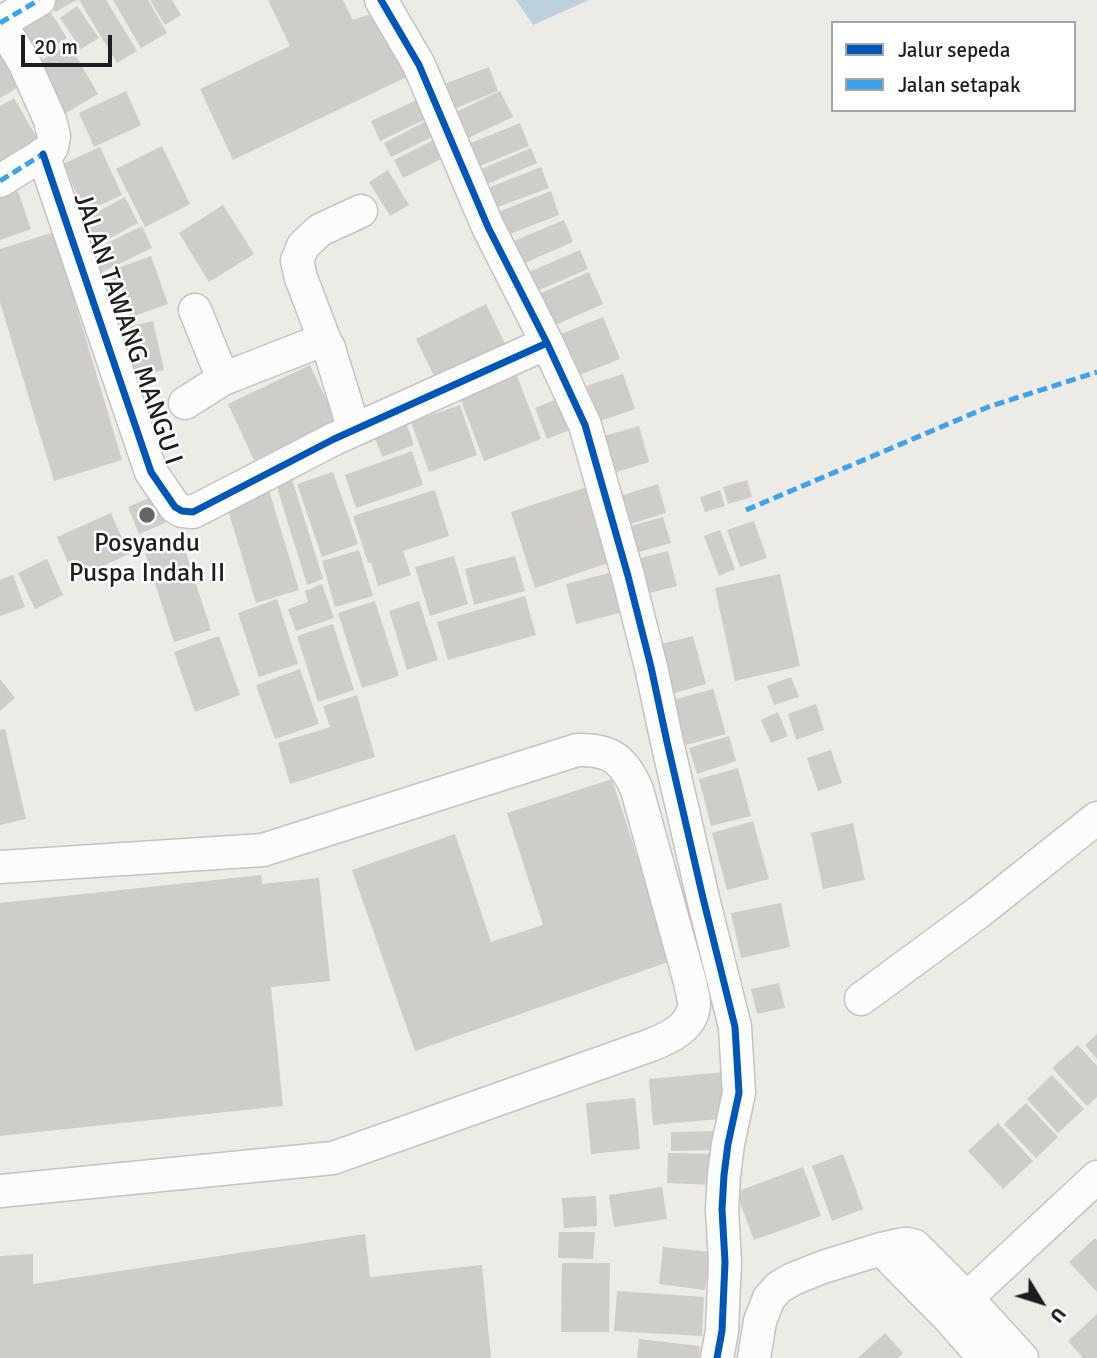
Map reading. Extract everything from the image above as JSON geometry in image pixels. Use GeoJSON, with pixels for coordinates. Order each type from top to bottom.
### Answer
{"type":"FeatureCollection","features":[{"type":"Feature","properties":{"kind":"street"},"geometry":{"type":"LineString","coordinates":[[0,181],[52,147],[54,136],[50,120],[24,62],[0,23],[39,0]]}},
{"type":"Feature","properties":{"kind":"street"},"geometry":{"type":"LineString","coordinates":[[381,0],[419,65],[488,227],[547,343],[584,425],[628,576],[651,667],[694,859],[736,1027],[739,1093],[724,1175],[724,1289],[722,1331],[717,1358]]}},
{"type":"Feature","properties":{"kind":"street","name":"JALAN TAWANG MANGU I"},"geometry":{"type":"LineString","coordinates":[[43,154],[151,472],[175,507],[193,512],[354,430]]}},
{"type":"Feature","properties":{"kind":"street"},"geometry":{"type":"LineString","coordinates":[[361,212],[320,230],[303,246],[297,261],[301,278],[329,348],[354,430],[547,343]]}},
{"type":"Feature","properties":{"kind":"street"},"geometry":{"type":"LineString","coordinates":[[195,310],[223,379]]}},
{"type":"Feature","properties":{"kind":"street"},"geometry":{"type":"LineString","coordinates":[[186,403],[223,379],[325,341]]}},
{"type":"Feature","properties":{"kind":"street"},"geometry":{"type":"LineString","coordinates":[[0,867],[263,849],[577,750],[597,749],[614,758],[630,773],[638,790],[690,982],[694,1006],[687,1023],[671,1037],[333,1158],[0,1191]]}},
{"type":"Feature","properties":{"kind":"street"},"geometry":{"type":"LineString","coordinates":[[861,999],[979,912],[1097,818]]}},
{"type":"Feature","properties":{"kind":"street"},"geometry":{"type":"LineString","coordinates":[[958,1308],[1097,1177]]}},
{"type":"Feature","properties":{"kind":"street"},"geometry":{"type":"LineString","coordinates":[[754,1358],[760,1321],[769,1298],[779,1287],[823,1268],[903,1244],[915,1246],[958,1308],[985,1358]]}},
{"type":"Feature","properties":{"kind":"street"},"geometry":{"type":"LineString","coordinates":[[958,1308],[1023,1358]]}},
{"type":"Feature","properties":{"kind":"water"},"geometry":{"type":"Polygon","coordinates":[[[516,0],[589,0],[533,25],[516,0]]]}},
{"type":"Feature","properties":{"kind":"building"},"geometry":{"type":"Polygon","coordinates":[[[49,0],[77,0],[55,12],[49,0]]]}},
{"type":"Feature","properties":{"kind":"building"},"geometry":{"type":"Polygon","coordinates":[[[79,0],[106,0],[137,51],[117,63],[79,0]]]}},
{"type":"Feature","properties":{"kind":"building"},"geometry":{"type":"Polygon","coordinates":[[[113,0],[148,0],[167,33],[141,48],[113,0]]]}},
{"type":"Feature","properties":{"kind":"building"},"geometry":{"type":"Polygon","coordinates":[[[150,0],[172,0],[181,15],[165,25],[150,0]]]}},
{"type":"Feature","properties":{"kind":"building"},"geometry":{"type":"Polygon","coordinates":[[[268,0],[343,0],[353,20],[378,11],[415,73],[233,160],[200,89],[290,46],[268,0]]]}},
{"type":"Feature","properties":{"kind":"building"},"geometry":{"type":"Polygon","coordinates":[[[46,5],[67,38],[35,59],[14,25],[46,5]]]}},
{"type":"Feature","properties":{"kind":"building"},"geometry":{"type":"Polygon","coordinates":[[[77,6],[99,38],[81,49],[60,18],[77,6]]]}},
{"type":"Feature","properties":{"kind":"building"},"geometry":{"type":"Polygon","coordinates":[[[69,44],[98,94],[64,114],[35,64],[69,44]]]}},
{"type":"Feature","properties":{"kind":"building"},"geometry":{"type":"Polygon","coordinates":[[[4,51],[22,85],[0,98],[0,53],[4,51]]]}},
{"type":"Feature","properties":{"kind":"building"},"geometry":{"type":"Polygon","coordinates":[[[489,67],[498,91],[444,113],[434,88],[489,67]]]}},
{"type":"Feature","properties":{"kind":"building"},"geometry":{"type":"Polygon","coordinates":[[[126,91],[141,125],[94,147],[79,113],[126,91]]]}},
{"type":"Feature","properties":{"kind":"building"},"geometry":{"type":"Polygon","coordinates":[[[500,91],[513,117],[464,140],[452,114],[500,91]]]}},
{"type":"Feature","properties":{"kind":"building"},"geometry":{"type":"Polygon","coordinates":[[[428,95],[436,114],[380,141],[371,121],[428,95]]]}},
{"type":"Feature","properties":{"kind":"building"},"geometry":{"type":"Polygon","coordinates":[[[14,98],[40,143],[0,167],[0,106],[14,98]]]}},
{"type":"Feature","properties":{"kind":"building"},"geometry":{"type":"Polygon","coordinates":[[[426,121],[434,136],[391,157],[384,143],[426,121]]]}},
{"type":"Feature","properties":{"kind":"building"},"geometry":{"type":"Polygon","coordinates":[[[520,123],[529,146],[475,168],[466,145],[520,123]]]}},
{"type":"Feature","properties":{"kind":"building"},"geometry":{"type":"Polygon","coordinates":[[[442,136],[451,154],[403,178],[394,160],[442,136]]]}},
{"type":"Feature","properties":{"kind":"building"},"geometry":{"type":"Polygon","coordinates":[[[162,146],[190,204],[145,227],[116,169],[162,146]]]}},
{"type":"Feature","properties":{"kind":"building"},"geometry":{"type":"Polygon","coordinates":[[[100,147],[122,195],[85,212],[63,164],[100,147]]]}},
{"type":"Feature","properties":{"kind":"building"},"geometry":{"type":"Polygon","coordinates":[[[531,148],[537,163],[480,187],[474,172],[531,148]]]}},
{"type":"Feature","properties":{"kind":"building"},"geometry":{"type":"Polygon","coordinates":[[[541,167],[549,188],[487,211],[480,191],[541,167]]]}},
{"type":"Feature","properties":{"kind":"building"},"geometry":{"type":"Polygon","coordinates":[[[388,170],[409,205],[390,216],[369,182],[388,170]]]}},
{"type":"Feature","properties":{"kind":"building"},"geometry":{"type":"Polygon","coordinates":[[[18,191],[31,229],[0,240],[0,198],[18,191]]]}},
{"type":"Feature","properties":{"kind":"building"},"geometry":{"type":"Polygon","coordinates":[[[551,191],[559,215],[502,237],[493,214],[551,191]]]}},
{"type":"Feature","properties":{"kind":"building"},"geometry":{"type":"Polygon","coordinates":[[[125,197],[138,223],[90,249],[77,223],[125,197]]]}},
{"type":"Feature","properties":{"kind":"building"},"geometry":{"type":"Polygon","coordinates":[[[223,205],[254,254],[209,282],[179,233],[223,205]]]}},
{"type":"Feature","properties":{"kind":"building"},"geometry":{"type":"Polygon","coordinates":[[[564,220],[573,242],[518,266],[509,243],[564,220]]]}},
{"type":"Feature","properties":{"kind":"building"},"geometry":{"type":"Polygon","coordinates":[[[142,226],[152,248],[98,274],[87,253],[142,226]]]}},
{"type":"Feature","properties":{"kind":"building"},"geometry":{"type":"Polygon","coordinates":[[[54,232],[122,460],[54,481],[0,302],[0,249],[54,232]]]}},
{"type":"Feature","properties":{"kind":"building"},"geometry":{"type":"Polygon","coordinates":[[[580,250],[588,269],[530,294],[522,275],[580,250]]]}},
{"type":"Feature","properties":{"kind":"building"},"geometry":{"type":"Polygon","coordinates":[[[151,256],[168,304],[126,319],[109,271],[151,256]]]}},
{"type":"Feature","properties":{"kind":"building"},"geometry":{"type":"Polygon","coordinates":[[[589,272],[603,304],[546,329],[532,297],[589,272]]]}},
{"type":"Feature","properties":{"kind":"building"},"geometry":{"type":"Polygon","coordinates":[[[486,304],[508,350],[438,384],[416,339],[486,304]]]}},
{"type":"Feature","properties":{"kind":"building"},"geometry":{"type":"Polygon","coordinates":[[[603,317],[620,359],[577,376],[561,334],[603,317]]]}},
{"type":"Feature","properties":{"kind":"building"},"geometry":{"type":"Polygon","coordinates":[[[153,321],[164,370],[126,379],[114,330],[153,321]]]}},
{"type":"Feature","properties":{"kind":"building"},"geometry":{"type":"Polygon","coordinates":[[[310,365],[337,422],[254,460],[228,404],[310,365]]]}},
{"type":"Feature","properties":{"kind":"building"},"geometry":{"type":"Polygon","coordinates":[[[514,368],[541,439],[484,461],[457,390],[514,368]]]}},
{"type":"Feature","properties":{"kind":"building"},"geometry":{"type":"Polygon","coordinates":[[[623,374],[635,409],[597,422],[586,386],[623,374]]]}},
{"type":"Feature","properties":{"kind":"building"},"geometry":{"type":"Polygon","coordinates":[[[567,395],[580,426],[547,439],[535,408],[567,395]]]}},
{"type":"Feature","properties":{"kind":"building"},"geometry":{"type":"Polygon","coordinates":[[[460,405],[477,455],[429,472],[411,422],[460,405]]]}},
{"type":"Feature","properties":{"kind":"building"},"geometry":{"type":"Polygon","coordinates":[[[405,420],[414,445],[382,457],[373,432],[405,420]]]}},
{"type":"Feature","properties":{"kind":"building"},"geometry":{"type":"Polygon","coordinates":[[[639,426],[649,462],[601,477],[590,440],[639,426]]]}},
{"type":"Feature","properties":{"kind":"building"},"geometry":{"type":"Polygon","coordinates":[[[412,451],[423,485],[356,508],[345,475],[412,451]]]}},
{"type":"Feature","properties":{"kind":"building"},"geometry":{"type":"Polygon","coordinates":[[[333,472],[358,544],[322,557],[297,484],[333,472]]]}},
{"type":"Feature","properties":{"kind":"building"},"geometry":{"type":"Polygon","coordinates":[[[292,479],[323,579],[307,585],[276,484],[292,479]]]}},
{"type":"Feature","properties":{"kind":"building"},"geometry":{"type":"Polygon","coordinates":[[[747,480],[752,497],[728,504],[723,487],[747,480]]]}},
{"type":"Feature","properties":{"kind":"building"},"geometry":{"type":"Polygon","coordinates":[[[658,484],[666,513],[620,527],[611,499],[658,484]]]}},
{"type":"Feature","properties":{"kind":"building"},"geometry":{"type":"Polygon","coordinates":[[[587,487],[611,562],[535,588],[511,512],[587,487]]]}},
{"type":"Feature","properties":{"kind":"building"},"geometry":{"type":"Polygon","coordinates":[[[269,490],[299,590],[256,603],[226,503],[269,490]]]}},
{"type":"Feature","properties":{"kind":"building"},"geometry":{"type":"Polygon","coordinates":[[[435,490],[449,536],[403,551],[411,575],[378,586],[353,516],[435,490]]]}},
{"type":"Feature","properties":{"kind":"building"},"geometry":{"type":"Polygon","coordinates":[[[720,490],[725,506],[705,512],[700,497],[720,490]]]}},
{"type":"Feature","properties":{"kind":"building","name":"Posyandu Puspa Indah II"},"geometry":{"type":"Polygon","coordinates":[[[154,496],[165,523],[139,534],[128,507],[154,496]]]}},
{"type":"Feature","properties":{"kind":"building"},"geometry":{"type":"Polygon","coordinates":[[[111,513],[129,554],[75,579],[57,537],[111,513]]]}},
{"type":"Feature","properties":{"kind":"building"},"geometry":{"type":"Polygon","coordinates":[[[663,517],[671,543],[628,555],[620,529],[663,517]]]}},
{"type":"Feature","properties":{"kind":"building"},"geometry":{"type":"Polygon","coordinates":[[[754,521],[767,558],[740,567],[727,530],[754,521]]]}},
{"type":"Feature","properties":{"kind":"building"},"geometry":{"type":"Polygon","coordinates":[[[720,530],[735,569],[719,576],[704,536],[720,530]]]}},
{"type":"Feature","properties":{"kind":"building"},"geometry":{"type":"Polygon","coordinates":[[[182,541],[211,630],[174,642],[145,553],[182,541]]]}},
{"type":"Feature","properties":{"kind":"building"},"geometry":{"type":"Polygon","coordinates":[[[359,550],[373,596],[335,607],[322,561],[359,550]]]}},
{"type":"Feature","properties":{"kind":"building"},"geometry":{"type":"Polygon","coordinates":[[[668,551],[677,586],[642,595],[633,560],[668,551]]]}},
{"type":"Feature","properties":{"kind":"building"},"geometry":{"type":"Polygon","coordinates":[[[454,556],[468,604],[430,616],[415,567],[454,556]]]}},
{"type":"Feature","properties":{"kind":"building"},"geometry":{"type":"Polygon","coordinates":[[[515,556],[525,591],[474,605],[465,569],[515,556]]]}},
{"type":"Feature","properties":{"kind":"building"},"geometry":{"type":"Polygon","coordinates":[[[47,559],[63,595],[35,609],[18,573],[47,559]]]}},
{"type":"Feature","properties":{"kind":"building"},"geometry":{"type":"Polygon","coordinates":[[[617,571],[627,611],[576,624],[566,584],[617,571]]]}},
{"type":"Feature","properties":{"kind":"building"},"geometry":{"type":"Polygon","coordinates":[[[780,574],[800,666],[735,681],[715,588],[780,574]]]}},
{"type":"Feature","properties":{"kind":"building"},"geometry":{"type":"Polygon","coordinates":[[[13,575],[25,607],[0,616],[0,580],[13,575]]]}},
{"type":"Feature","properties":{"kind":"building"},"geometry":{"type":"Polygon","coordinates":[[[322,584],[334,618],[296,631],[288,609],[308,602],[305,591],[322,584]]]}},
{"type":"Feature","properties":{"kind":"building"},"geometry":{"type":"Polygon","coordinates":[[[525,596],[536,635],[448,660],[437,622],[525,596]]]}},
{"type":"Feature","properties":{"kind":"building"},"geometry":{"type":"Polygon","coordinates":[[[277,599],[298,664],[259,677],[238,613],[277,599]]]}},
{"type":"Feature","properties":{"kind":"building"},"geometry":{"type":"Polygon","coordinates":[[[375,601],[399,676],[362,688],[338,613],[375,601]]]}},
{"type":"Feature","properties":{"kind":"building"},"geometry":{"type":"Polygon","coordinates":[[[419,601],[438,660],[407,670],[389,611],[419,601]]]}},
{"type":"Feature","properties":{"kind":"building"},"geometry":{"type":"Polygon","coordinates":[[[333,624],[354,690],[318,702],[297,636],[333,624]]]}},
{"type":"Feature","properties":{"kind":"building"},"geometry":{"type":"Polygon","coordinates":[[[219,636],[240,695],[195,712],[174,652],[219,636]]]}},
{"type":"Feature","properties":{"kind":"building"},"geometry":{"type":"Polygon","coordinates":[[[693,636],[706,684],[671,694],[657,645],[693,636]]]}},
{"type":"Feature","properties":{"kind":"building"},"geometry":{"type":"Polygon","coordinates":[[[300,669],[319,724],[275,739],[256,685],[300,669]]]}},
{"type":"Feature","properties":{"kind":"building"},"geometry":{"type":"Polygon","coordinates":[[[791,677],[799,697],[774,705],[767,686],[791,677]]]}},
{"type":"Feature","properties":{"kind":"building"},"geometry":{"type":"Polygon","coordinates":[[[0,679],[15,698],[0,711],[0,679]]]}},
{"type":"Feature","properties":{"kind":"building"},"geometry":{"type":"Polygon","coordinates":[[[713,689],[726,734],[686,745],[673,700],[713,689]]]}},
{"type":"Feature","properties":{"kind":"building"},"geometry":{"type":"Polygon","coordinates":[[[357,695],[375,757],[290,784],[278,743],[330,727],[323,706],[357,695]]]}},
{"type":"Feature","properties":{"kind":"building"},"geometry":{"type":"Polygon","coordinates":[[[816,704],[824,730],[796,740],[788,714],[816,704]]]}},
{"type":"Feature","properties":{"kind":"building"},"geometry":{"type":"Polygon","coordinates":[[[778,712],[788,736],[771,743],[761,720],[778,712]]]}},
{"type":"Feature","properties":{"kind":"building"},"geometry":{"type":"Polygon","coordinates":[[[5,729],[26,819],[0,825],[0,730],[5,729]]]}},
{"type":"Feature","properties":{"kind":"building"},"geometry":{"type":"Polygon","coordinates":[[[729,736],[736,761],[697,774],[689,748],[729,736]]]}},
{"type":"Feature","properties":{"kind":"building"},"geometry":{"type":"Polygon","coordinates":[[[831,750],[842,783],[818,791],[807,758],[831,750]]]}},
{"type":"Feature","properties":{"kind":"building"},"geometry":{"type":"Polygon","coordinates":[[[738,768],[751,816],[711,826],[699,779],[738,768]]]}},
{"type":"Feature","properties":{"kind":"building"},"geometry":{"type":"Polygon","coordinates":[[[612,779],[671,961],[415,1051],[352,870],[455,834],[491,942],[543,925],[507,813],[612,779]]]}},
{"type":"Feature","properties":{"kind":"building"},"geometry":{"type":"Polygon","coordinates":[[[753,821],[769,879],[727,890],[712,833],[753,821]]]}},
{"type":"Feature","properties":{"kind":"building"},"geometry":{"type":"Polygon","coordinates":[[[853,823],[865,880],[823,889],[811,833],[853,823]]]}},
{"type":"Feature","properties":{"kind":"building"},"geometry":{"type":"Polygon","coordinates":[[[261,875],[262,884],[319,878],[330,981],[271,987],[283,1106],[0,1136],[0,903],[261,875]]]}},
{"type":"Feature","properties":{"kind":"building"},"geometry":{"type":"Polygon","coordinates":[[[781,903],[790,947],[741,958],[731,913],[781,903]]]}},
{"type":"Feature","properties":{"kind":"building"},"geometry":{"type":"Polygon","coordinates":[[[779,983],[785,1008],[757,1014],[751,989],[779,983]]]}},
{"type":"Feature","properties":{"kind":"building"},"geometry":{"type":"Polygon","coordinates":[[[1097,1034],[1097,1059],[1085,1045],[1097,1034]]]}},
{"type":"Feature","properties":{"kind":"building"},"geometry":{"type":"Polygon","coordinates":[[[1078,1045],[1097,1066],[1097,1097],[1087,1106],[1052,1068],[1078,1045]]]}},
{"type":"Feature","properties":{"kind":"building"},"geometry":{"type":"Polygon","coordinates":[[[726,1072],[730,1118],[653,1125],[649,1079],[726,1072]]]}},
{"type":"Feature","properties":{"kind":"building"},"geometry":{"type":"Polygon","coordinates":[[[1052,1075],[1084,1109],[1058,1133],[1027,1099],[1052,1075]]]}},
{"type":"Feature","properties":{"kind":"building"},"geometry":{"type":"Polygon","coordinates":[[[635,1098],[640,1149],[591,1154],[586,1103],[635,1098]]]}},
{"type":"Feature","properties":{"kind":"building"},"geometry":{"type":"Polygon","coordinates":[[[1026,1103],[1058,1137],[1036,1158],[1004,1124],[1026,1103]]]}},
{"type":"Feature","properties":{"kind":"building"},"geometry":{"type":"Polygon","coordinates":[[[998,1123],[1033,1161],[1003,1189],[968,1151],[998,1123]]]}},
{"type":"Feature","properties":{"kind":"building"},"geometry":{"type":"Polygon","coordinates":[[[721,1131],[722,1150],[671,1151],[671,1132],[721,1131]]]}},
{"type":"Feature","properties":{"kind":"building"},"geometry":{"type":"Polygon","coordinates":[[[668,1153],[714,1154],[713,1185],[667,1183],[668,1153]]]}},
{"type":"Feature","properties":{"kind":"building"},"geometry":{"type":"Polygon","coordinates":[[[843,1154],[863,1209],[832,1221],[812,1166],[843,1154]]]}},
{"type":"Feature","properties":{"kind":"building"},"geometry":{"type":"Polygon","coordinates":[[[803,1167],[821,1216],[754,1240],[736,1192],[803,1167]]]}},
{"type":"Feature","properties":{"kind":"building"},"geometry":{"type":"Polygon","coordinates":[[[662,1187],[667,1219],[614,1227],[609,1195],[662,1187]]]}},
{"type":"Feature","properties":{"kind":"building"},"geometry":{"type":"Polygon","coordinates":[[[596,1196],[597,1226],[564,1228],[562,1198],[596,1196]]]}},
{"type":"Feature","properties":{"kind":"building"},"geometry":{"type":"Polygon","coordinates":[[[559,1232],[595,1232],[593,1259],[558,1258],[559,1232]]]}},
{"type":"Feature","properties":{"kind":"building"},"geometry":{"type":"Polygon","coordinates":[[[365,1234],[370,1277],[482,1265],[491,1358],[0,1358],[0,1256],[33,1254],[33,1284],[365,1234]]]}},
{"type":"Feature","properties":{"kind":"building"},"geometry":{"type":"Polygon","coordinates":[[[1095,1238],[1097,1240],[1097,1292],[1069,1262],[1095,1238]]]}},
{"type":"Feature","properties":{"kind":"building"},"geometry":{"type":"Polygon","coordinates":[[[663,1247],[710,1252],[705,1290],[659,1284],[663,1247]]]}},
{"type":"Feature","properties":{"kind":"building"},"geometry":{"type":"Polygon","coordinates":[[[562,1263],[610,1263],[609,1332],[561,1332],[562,1263]]]}},
{"type":"Feature","properties":{"kind":"building"},"geometry":{"type":"Polygon","coordinates":[[[617,1291],[704,1297],[702,1336],[614,1331],[617,1291]]]}},
{"type":"Feature","properties":{"kind":"building"},"geometry":{"type":"Polygon","coordinates":[[[1097,1314],[1097,1358],[1083,1358],[1068,1341],[1097,1314]]]}},
{"type":"Feature","properties":{"kind":"building"},"geometry":{"type":"Polygon","coordinates":[[[885,1333],[903,1353],[898,1358],[858,1358],[885,1333]]]}},
{"type":"Feature","properties":{"kind":"building"},"geometry":{"type":"Polygon","coordinates":[[[639,1339],[700,1346],[699,1358],[637,1358],[639,1339]]]}},
{"type":"Feature","properties":{"kind":"marked path"},"geometry":{"type":"LineString","coordinates":[[0,23],[39,0]]}},
{"type":"Feature","properties":{"kind":"marked path"},"geometry":{"type":"LineString","coordinates":[[0,181],[43,154]]}},
{"type":"Feature","properties":{"kind":"marked path"},"geometry":{"type":"LineString","coordinates":[[746,510],[988,407],[1097,372]]}},
{"type":"Feature","properties":{"kind":"cycle path"},"geometry":{"type":"LineString","coordinates":[[381,0],[419,65],[488,227],[585,425],[651,667],[735,1027],[739,1093],[724,1175],[722,1209],[725,1262],[722,1331],[717,1358]]}},
{"type":"Feature","properties":{"kind":"cycle path"},"geometry":{"type":"LineString","coordinates":[[43,154],[151,472],[175,507],[182,511],[193,512],[334,439],[547,343]]}},
{"type":"Feature","properties":{"kind":"place","name":"Posyandu Puspa Indah II"},"geometry":{"type":"Point","coordinates":[147,515]}}]}
